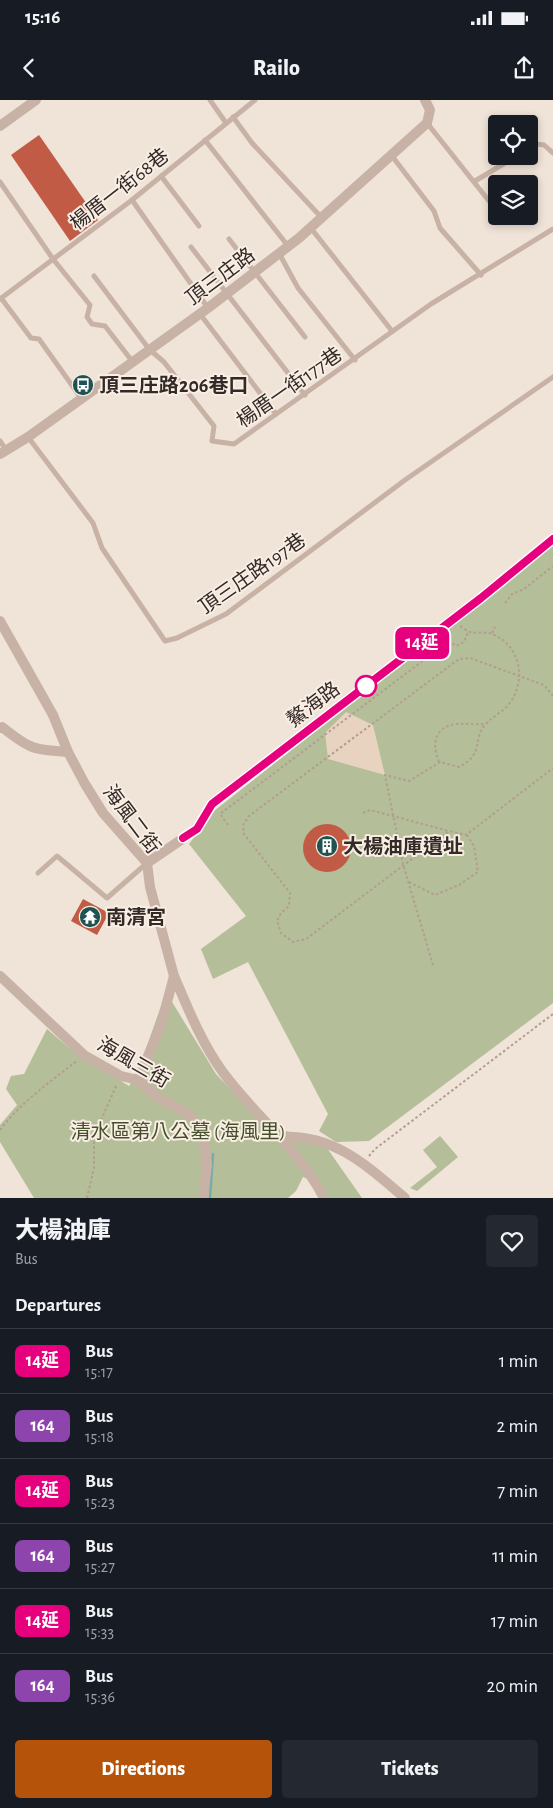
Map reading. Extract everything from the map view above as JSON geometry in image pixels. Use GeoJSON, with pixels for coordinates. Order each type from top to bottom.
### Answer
{"type":"FeatureCollection","features":[{"type":"Feature","properties":{"kind":"street"},"geometry":{"type":"LineString","coordinates":[[0,126],[36,100]]}},
{"type":"Feature","properties":{"kind":"street"},"geometry":{"type":"LineString","coordinates":[[426,100],[430,110],[427,123]]}},
{"type":"Feature","properties":{"kind":"street","name":"頂三庄路"},"geometry":{"type":"LineString","coordinates":[[2,448],[28,437],[204,311],[255,272],[392,156],[427,123]]}},
{"type":"Feature","properties":{"kind":"street","name":"鰲海路"},"geometry":{"type":"LineString","coordinates":[[147,863],[197,829],[212,804],[481,598],[553,539]]}},
{"type":"Feature","properties":{"kind":"street","name":"海風二街"},"geometry":{"type":"LineString","coordinates":[[0,621],[53,715],[68,752],[103,813],[147,863],[150,887],[174,976],[161,1025],[138,1080]]}},
{"type":"Feature","properties":{"kind":"street"},"geometry":{"type":"LineString","coordinates":[[0,728],[2,727],[25,746],[38,750],[68,752]]}},
{"type":"Feature","properties":{"kind":"street","name":"海風三街"},"geometry":{"type":"LineString","coordinates":[[0,976],[84,1055],[121,1076],[138,1080],[157,1097],[189,1114],[200,1128],[207,1165],[203,1198]]}},
{"type":"Feature","properties":{"kind":"street"},"geometry":{"type":"LineString","coordinates":[[174,976],[195,1024],[222,1071],[311,1172],[324,1198]]}},
{"type":"Feature","properties":{"kind":"street"},"geometry":{"type":"LineString","coordinates":[[280,1137],[299,1136],[318,1139],[353,1155],[405,1198]]}},
{"type":"Feature","properties":{"kind":"lane"},"geometry":{"type":"LineString","coordinates":[[210,100],[226,123]]}},
{"type":"Feature","properties":{"kind":"lane","name":"楊厝一街68巷"},"geometry":{"type":"LineString","coordinates":[[1,298],[132,200],[233,118],[247,102],[255,100]]}},
{"type":"Feature","properties":{"kind":"lane"},"geometry":{"type":"LineString","coordinates":[[233,118],[252,143],[321,217]]}},
{"type":"Feature","properties":{"kind":"lane"},"geometry":{"type":"LineString","coordinates":[[427,123],[488,199]]}},
{"type":"Feature","properties":{"kind":"lane"},"geometry":{"type":"LineString","coordinates":[[205,140],[283,250],[298,288],[355,360]]}},
{"type":"Feature","properties":{"kind":"lane"},"geometry":{"type":"LineString","coordinates":[[538,144],[544,145],[553,153]]}},
{"type":"Feature","properties":{"kind":"lane"},"geometry":{"type":"LineString","coordinates":[[392,156],[434,211],[440,228],[481,275]]}},
{"type":"Feature","properties":{"kind":"lane"},"geometry":{"type":"LineString","coordinates":[[475,181],[499,165]]}},
{"type":"Feature","properties":{"kind":"lane"},"geometry":{"type":"LineString","coordinates":[[161,176],[198,226]]}},
{"type":"Feature","properties":{"kind":"lane"},"geometry":{"type":"LineString","coordinates":[[0,182],[52,259],[90,305],[87,317],[92,324],[105,326],[132,362]]}},
{"type":"Feature","properties":{"kind":"lane"},"geometry":{"type":"LineString","coordinates":[[132,200],[204,311],[276,414]]}},
{"type":"Feature","properties":{"kind":"lane"},"geometry":{"type":"LineString","coordinates":[[310,226],[392,330]]}},
{"type":"Feature","properties":{"kind":"lane","name":"楊厝一街177巷"},"geometry":{"type":"LineString","coordinates":[[94,276],[149,349],[164,362],[214,426],[212,441],[234,444],[355,360],[392,330],[553,229]]}},
{"type":"Feature","properties":{"kind":"lane"},"geometry":{"type":"LineString","coordinates":[[229,239],[305,337]]}},
{"type":"Feature","properties":{"kind":"lane"},"geometry":{"type":"LineString","coordinates":[[191,247],[305,395]]}},
{"type":"Feature","properties":{"kind":"lane"},"geometry":{"type":"LineString","coordinates":[[1,298],[31,338],[39,339],[81,398]]}},
{"type":"Feature","properties":{"kind":"lane","name":"頂三庄路197巷"},"geometry":{"type":"LineString","coordinates":[[28,437],[93,524],[102,548],[165,642],[226,614],[405,480],[553,377]]}},
{"type":"Feature","properties":{"kind":"lane"},"geometry":{"type":"LineString","coordinates":[[38,874],[57,856],[107,898],[147,863]]}},
{"type":"Feature","properties":{"kind":"path"},"geometry":{"type":"LineString","coordinates":[[505,602],[512,594],[524,589],[553,566]]}},
{"type":"Feature","properties":{"kind":"path"},"geometry":{"type":"LineString","coordinates":[[492,633],[495,627]]}},
{"type":"Feature","properties":{"kind":"path"},"geometry":{"type":"LineString","coordinates":[[228,825],[220,814],[449,641],[456,646],[464,642],[468,632],[492,633],[514,650],[520,667],[518,688],[510,703],[496,718],[485,724],[458,724],[446,727],[438,734],[434,744],[440,762]]}},
{"type":"Feature","properties":{"kind":"path"},"geometry":{"type":"LineString","coordinates":[[449,830],[306,939],[293,942],[281,933],[277,921],[281,913],[289,906],[290,893],[244,834],[243,825],[249,816],[460,659],[470,658],[544,685],[553,696]]}},
{"type":"Feature","properties":{"kind":"path"},"geometry":{"type":"LineString","coordinates":[[432,965],[403,864],[385,775],[409,781],[440,762],[460,767],[468,762],[477,752],[478,741],[485,724]]}},
{"type":"Feature","properties":{"kind":"path"},"geometry":{"type":"LineString","coordinates":[[466,835],[553,768]]}},
{"type":"Feature","properties":{"kind":"path"},"geometry":{"type":"LineString","coordinates":[[363,813],[370,810],[466,835],[474,846],[478,872],[459,886],[435,895],[409,882]]}},
{"type":"Feature","properties":{"kind":"path"},"geometry":{"type":"LineString","coordinates":[[363,1164],[375,1149],[553,1014]]}},
{"type":"Feature","properties":{"kind":"path"},"geometry":{"type":"LineString","coordinates":[[0,1130],[7,1121],[52,1080],[84,1055]]}},
{"type":"Feature","properties":{"kind":"path"},"geometry":{"type":"LineString","coordinates":[[87,1198],[94,1168],[94,1136],[107,1102],[121,1076]]}},
{"type":"Feature","properties":{"kind":"green space"},"geometry":{"type":"Polygon","coordinates":[[[553,544],[553,1003],[369,1141],[336,1142],[319,1131],[328,1114],[248,962],[213,979],[201,949],[246,916],[189,844],[214,811],[553,544]]]}},
{"type":"Feature","properties":{"kind":"green space","name":"清水區第八公墓 (海風里)"},"geometry":{"type":"Polygon","coordinates":[[[166,992],[216,1074],[267,1128],[302,1134],[327,1148],[362,1198],[327,1198],[320,1184],[303,1177],[296,1191],[288,1198],[34,1198],[0,1142],[0,1125],[17,1105],[6,1089],[11,1076],[24,1074],[47,1029],[74,1052],[129,1086],[137,1074],[166,992]]]}},
{"type":"Feature","properties":{"kind":"green space"},"geometry":{"type":"Polygon","coordinates":[[[440,1136],[458,1157],[417,1191],[410,1188],[437,1167],[423,1150],[440,1136]]]}},
{"type":"Feature","properties":{"kind":"shaded area"},"geometry":{"type":"Polygon","coordinates":[[[346,712],[373,725],[385,775],[328,759],[325,733],[346,712]]]}},
{"type":"Feature","properties":{"kind":"building"},"geometry":{"type":"Polygon","coordinates":[[[39,135],[98,220],[70,241],[11,155],[39,135]]]}},
{"type":"Feature","properties":{"kind":"building","name":"大楊油庫遺址"},"geometry":{"type":"Polygon","coordinates":[[[327,824],[336,826],[344,831],[349,839],[351,848],[349,857],[344,865],[336,870],[327,872],[318,870],[310,865],[305,857],[303,848],[305,839],[310,831],[318,826],[327,824]]]}},
{"type":"Feature","properties":{"kind":"building","name":"南清宮"},"geometry":{"type":"Polygon","coordinates":[[[83,899],[109,913],[97,935],[71,921],[83,899]]]}},
{"type":"Feature","properties":{"kind":"waterway"},"geometry":{"type":"LineString","coordinates":[[210,1198],[213,1154]]}},
{"type":"Feature","properties":{"kind":"bus line","name":"14延"},"geometry":{"type":"LineString","coordinates":[[183,838],[197,829],[212,804],[481,598],[553,539]]}},
{"type":"Feature","properties":{"kind":"place","name":"頂三庄路206巷口"},"geometry":{"type":"Point","coordinates":[83,385]}},
{"type":"Feature","properties":{"kind":"place","name":"大楊油庫遺址"},"geometry":{"type":"Point","coordinates":[327,846]}},
{"type":"Feature","properties":{"kind":"place","name":"南清宮"},"geometry":{"type":"Point","coordinates":[90,917]}}]}
